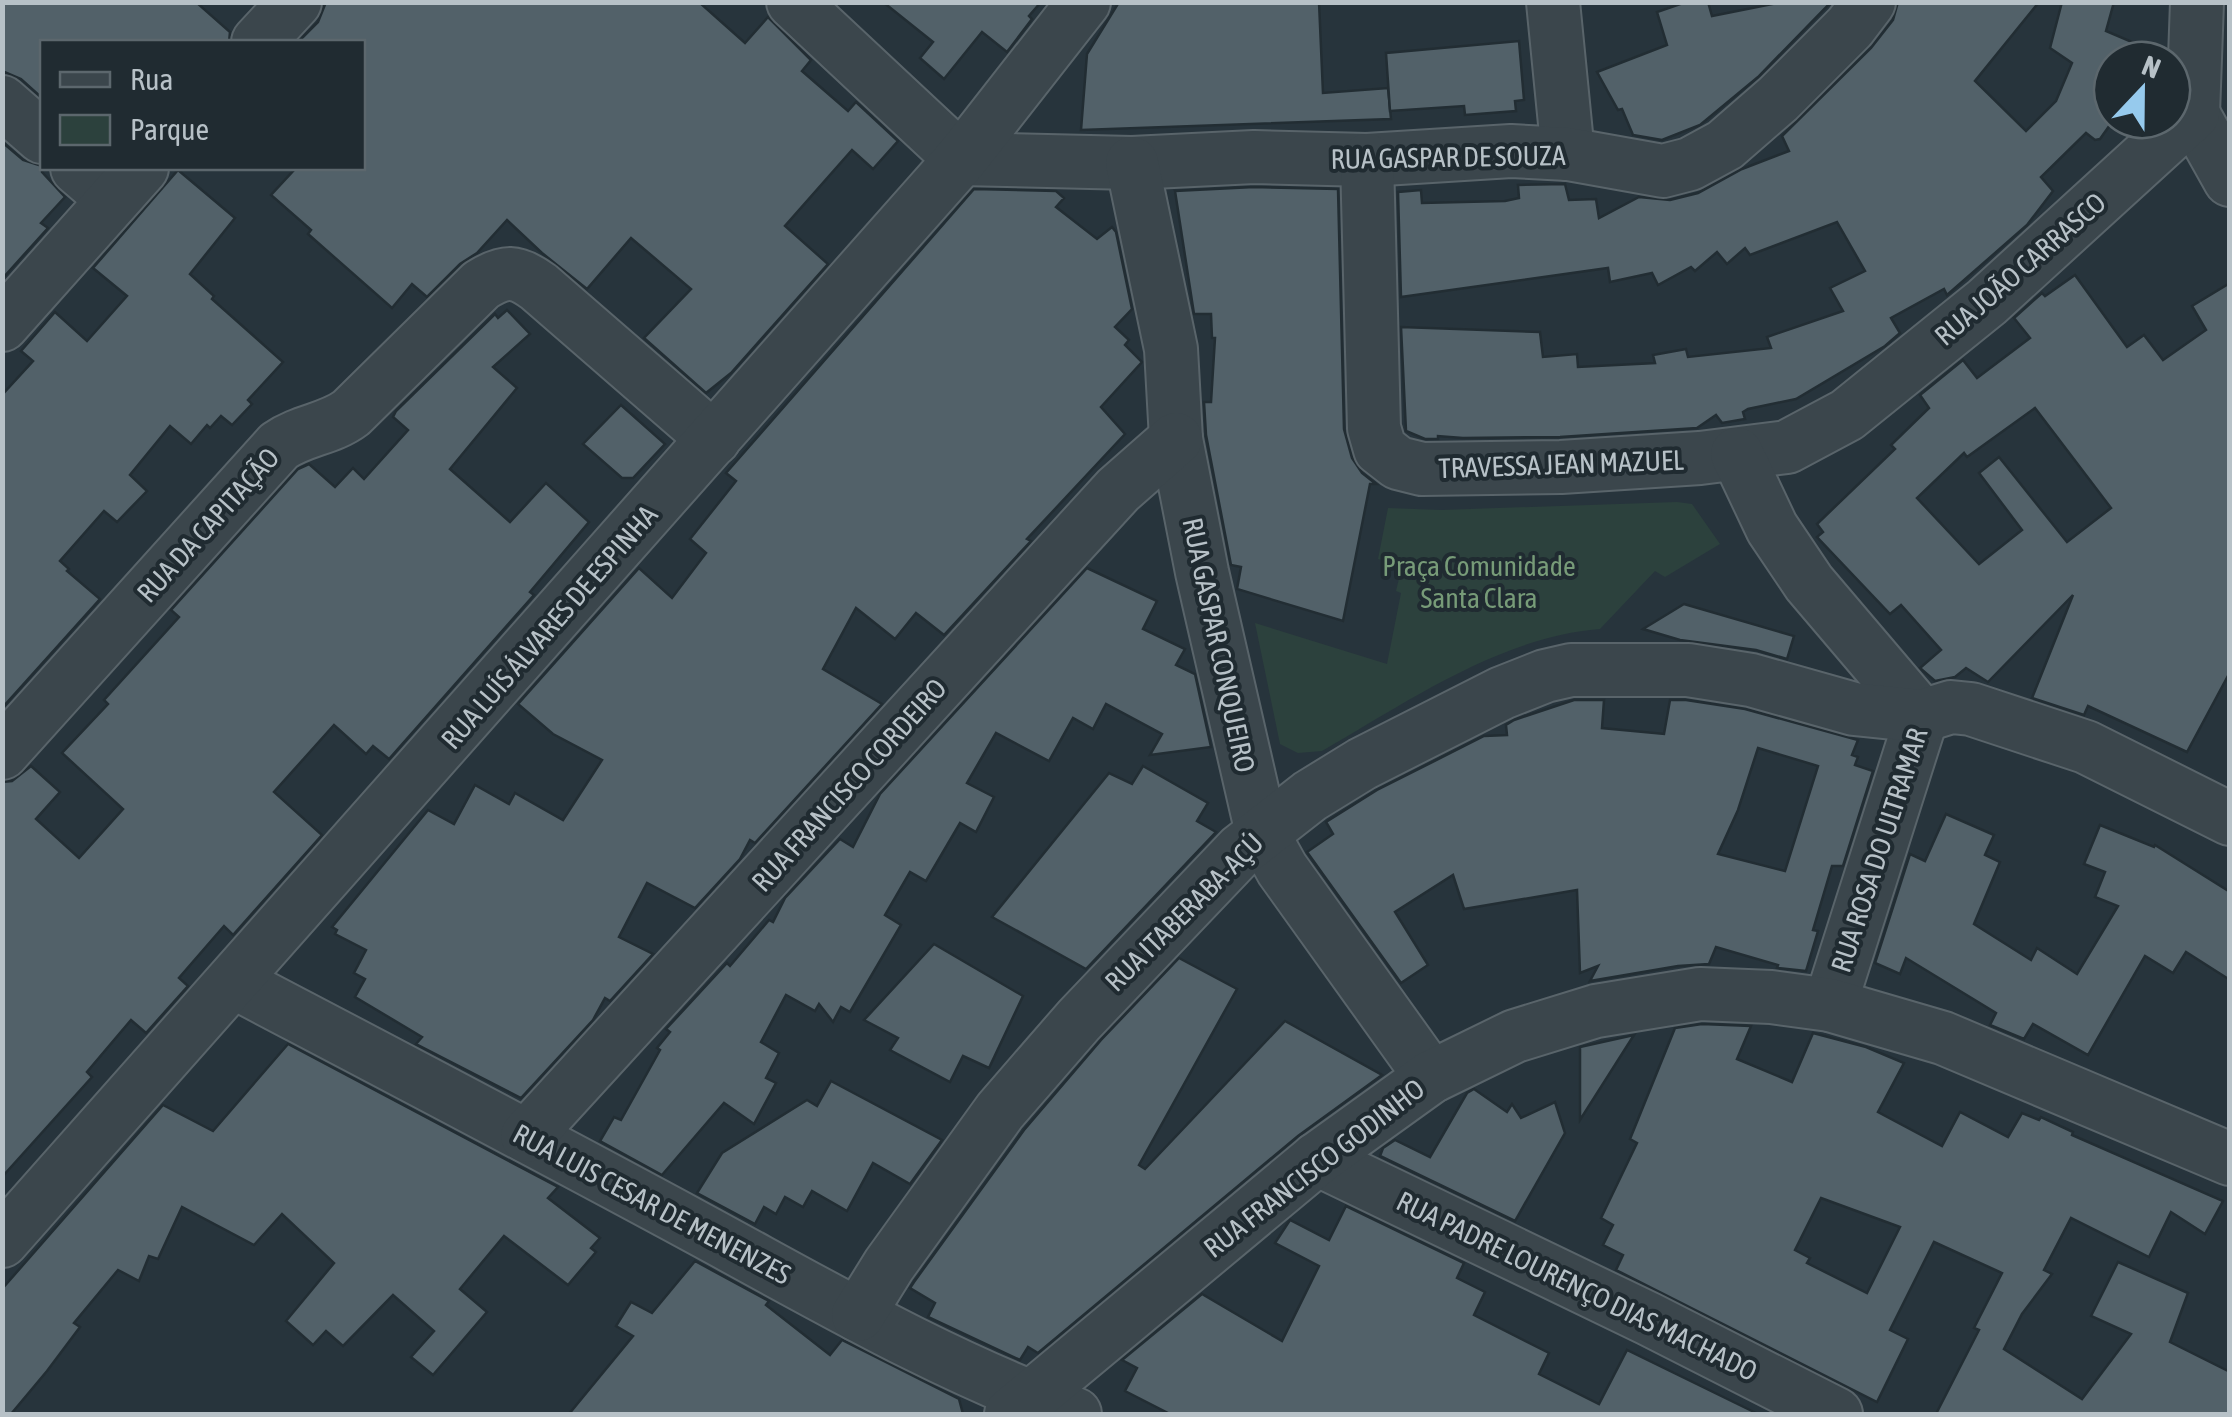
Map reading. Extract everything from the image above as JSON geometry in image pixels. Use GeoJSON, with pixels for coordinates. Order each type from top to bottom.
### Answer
{"type":"FeatureCollection","features":[{"type":"Feature","properties":{"kind":"street"},"geometry":{"type":"LineString","coordinates":[[260,40],[295,2]]}},
{"type":"Feature","properties":{"kind":"street"},"geometry":{"type":"LineString","coordinates":[[794,2],[960,159]]}},
{"type":"Feature","properties":{"kind":"street","name":"RUA LUÍS ÁLVARES DE ESPINHA"},"geometry":{"type":"LineString","coordinates":[[2,1241],[960,159],[1084,2]]}},
{"type":"Feature","properties":{"kind":"street"},"geometry":{"type":"LineString","coordinates":[[1553,2],[1568,154]]}},
{"type":"Feature","properties":{"kind":"street","name":"RUA GASPAR DE SOUZA"},"geometry":{"type":"LineString","coordinates":[[960,159],[1132,163],[1254,157],[1367,160],[1512,151],[1568,154],[1662,171],[1690,164],[1725,145],[1778,99],[1869,2]]}},
{"type":"Feature","properties":{"kind":"street"},"geometry":{"type":"LineString","coordinates":[[2197,2],[2193,114],[2230,180]]}},
{"type":"Feature","properties":{"kind":"street"},"geometry":{"type":"LineString","coordinates":[[2,102],[40,135]]}},
{"type":"Feature","properties":{"kind":"street","name":"RUA JOÃO CARRASCO"},"geometry":{"type":"LineString","coordinates":[[1737,454],[1786,447],[1846,415],[1987,302],[2193,114]]}},
{"type":"Feature","properties":{"kind":"street","name":"TRAVESSA JEAN MAZUEL"},"geometry":{"type":"LineString","coordinates":[[1367,160],[1374,428],[1380,448],[1398,462],[1422,469],[1561,467],[1737,454]]}},
{"type":"Feature","properties":{"kind":"street","name":"RUA GASPAR CONQUEIRO"},"geometry":{"type":"LineString","coordinates":[[1132,163],[1171,349],[1176,440],[1262,833],[1282,869],[1431,1077]]}},
{"type":"Feature","properties":{"kind":"street"},"geometry":{"type":"LineString","coordinates":[[2,325],[111,178]]}},
{"type":"Feature","properties":{"kind":"street","name":"RUA DA CAPITAÇÃO"},"geometry":{"type":"LineString","coordinates":[[2,753],[279,446],[297,434],[340,421],[481,285],[500,273],[522,275],[539,287],[714,439]]}},
{"type":"Feature","properties":{"kind":"street","name":"RUA FRANCISCO CORDEIRO"},"geometry":{"type":"LineString","coordinates":[[527,1136],[1118,490],[1176,440]]}},
{"type":"Feature","properties":{"kind":"street","name":"RUA ROSA DO ULTRAMAR"},"geometry":{"type":"LineString","coordinates":[[1737,454],[1772,528],[1810,583],[1922,716],[1830,1005]]}},
{"type":"Feature","properties":{"kind":"street","name":"RUA ITABERABA-AÇÚ"},"geometry":{"type":"LineString","coordinates":[[858,1314],[1000,1111],[1167,925],[1262,833],[1310,796],[1362,764],[1502,693],[1545,676],[1571,670],[1688,670],[1751,680],[1854,709],[1922,716],[1950,707],[1971,708],[2086,747],[2230,819]]}},
{"type":"Feature","properties":{"kind":"street","name":"RUA LUIS CESAR DE MENENZES"},"geometry":{"type":"LineString","coordinates":[[234,982],[1039,1409]]}},
{"type":"Feature","properties":{"kind":"street","name":"RUA FRANCISCO GODINHO"},"geometry":{"type":"LineString","coordinates":[[1039,1409],[1318,1159],[1431,1077],[1515,1036],[1596,1011],[1700,994],[1830,1005],[1943,1038],[2230,1159]]}},
{"type":"Feature","properties":{"kind":"street","name":"RUA PADRE LOURENÇO DIAS MACHADO"},"geometry":{"type":"LineString","coordinates":[[1318,1159],[1836,1414]]}},
{"type":"Feature","properties":{"kind":"green space","name":"Praça Comunidade Santa Clara"},"geometry":{"type":"Polygon","coordinates":[[[1692,504],[1720,544],[1665,577],[1655,571],[1600,629],[1563,635],[1491,658],[1421,693],[1322,751],[1298,753],[1280,744],[1255,623],[1387,664],[1401,593],[1396,591],[1402,566],[1378,559],[1388,508],[1441,510],[1692,504]]]}},
{"type":"Feature","properties":{"kind":"building"},"geometry":{"type":"Polygon","coordinates":[[[2,2],[196,2],[230,32],[229,40],[40,40],[40,96],[21,79],[2,71],[2,2]]]}},
{"type":"Feature","properties":{"kind":"building"},"geometry":{"type":"Polygon","coordinates":[[[326,2],[699,2],[745,43],[768,17],[811,60],[802,71],[848,111],[856,102],[898,141],[873,169],[852,150],[785,226],[828,264],[731,373],[706,393],[644,338],[691,289],[631,238],[587,289],[507,220],[427,297],[412,284],[392,308],[308,234],[311,230],[271,195],[294,170],[365,170],[365,40],[300,40],[318,22],[326,2]]]}},
{"type":"Feature","properties":{"kind":"building"},"geometry":{"type":"Polygon","coordinates":[[[883,2],[1041,2],[1007,52],[982,32],[944,79],[920,58],[933,42],[883,2]]]}},
{"type":"Feature","properties":{"kind":"building"},"geometry":{"type":"Polygon","coordinates":[[[1119,2],[1319,2],[1323,93],[1388,88],[1391,119],[1081,130],[1087,54],[1119,2]]]}},
{"type":"Feature","properties":{"kind":"building"},"geometry":{"type":"Polygon","coordinates":[[[1686,2],[1708,2],[1712,16],[1782,2],[1831,2],[1758,77],[1700,125],[1662,140],[1633,135],[1622,109],[1618,110],[1597,72],[1667,45],[1657,12],[1686,2]]]}},
{"type":"Feature","properties":{"kind":"building"},"geometry":{"type":"Polygon","coordinates":[[[1898,2],[2039,2],[1975,81],[2026,131],[2056,101],[2072,63],[2050,48],[2062,2],[2114,2],[2106,31],[2127,40],[2092,40],[2092,138],[2086,133],[2041,177],[2053,191],[2027,225],[1947,295],[1944,289],[1891,318],[1900,333],[1885,346],[1796,399],[1748,409],[1743,412],[1745,419],[1722,423],[1716,415],[1697,428],[1560,437],[1425,439],[1406,431],[1401,327],[1540,332],[1543,357],[1577,354],[1578,367],[1655,363],[1653,355],[1686,349],[1688,357],[1771,348],[1767,337],[1843,311],[1830,288],[1865,271],[1837,222],[1750,255],[1745,248],[1727,264],[1717,252],[1695,271],[1691,267],[1658,285],[1652,273],[1610,282],[1608,268],[1401,297],[1398,192],[1421,190],[1422,203],[1505,201],[1519,198],[1518,185],[1565,184],[1569,200],[1596,199],[1599,218],[1639,197],[1670,200],[1698,193],[1742,169],[1789,151],[1782,136],[1871,48],[1893,20],[1898,2]]]}},
{"type":"Feature","properties":{"kind":"building"},"geometry":{"type":"Polygon","coordinates":[[[1519,41],[1524,100],[1515,101],[1516,111],[1465,115],[1464,106],[1390,111],[1386,53],[1519,41]]]}},
{"type":"Feature","properties":{"kind":"building"},"geometry":{"type":"Polygon","coordinates":[[[2,142],[23,160],[40,165],[65,197],[41,223],[48,228],[2,279],[2,142]]]}},
{"type":"Feature","properties":{"kind":"building"},"geometry":{"type":"Polygon","coordinates":[[[178,170],[235,218],[190,274],[214,296],[212,299],[283,362],[248,400],[252,404],[232,425],[221,416],[191,444],[170,426],[130,475],[147,491],[117,522],[104,511],[60,561],[100,599],[2,708],[2,395],[33,361],[21,351],[55,312],[87,341],[127,296],[93,268],[178,170]]]}},
{"type":"Feature","properties":{"kind":"building"},"geometry":{"type":"Polygon","coordinates":[[[1254,187],[1338,189],[1344,429],[1352,458],[1376,484],[1370,484],[1343,621],[1237,589],[1241,567],[1231,565],[1206,435],[1204,402],[1211,402],[1215,338],[1211,314],[1194,314],[1175,191],[1254,187]]]}},
{"type":"Feature","properties":{"kind":"building"},"geometry":{"type":"Polygon","coordinates":[[[974,189],[1056,191],[1064,198],[1056,207],[1097,239],[1112,227],[1116,232],[1132,309],[1115,327],[1129,340],[1125,345],[1142,362],[1101,407],[1125,434],[944,635],[916,613],[895,639],[856,608],[823,669],[882,704],[755,843],[750,840],[740,859],[695,908],[647,883],[619,937],[653,954],[610,1001],[605,998],[593,1020],[521,1098],[416,1044],[422,1037],[355,997],[365,979],[354,973],[366,950],[335,934],[337,930],[332,927],[428,810],[454,824],[475,785],[509,804],[515,793],[563,820],[602,760],[553,734],[518,704],[639,568],[672,598],[706,553],[690,539],[736,481],[726,473],[974,189]]]}},
{"type":"Feature","properties":{"kind":"building"},"geometry":{"type":"Polygon","coordinates":[[[2075,275],[2127,347],[2144,335],[2163,360],[2206,330],[2192,306],[2230,283],[2230,672],[2187,752],[2088,706],[2084,715],[2032,698],[2073,595],[1988,682],[1966,668],[1955,677],[1935,681],[1920,668],[1941,650],[1901,605],[1890,614],[1817,537],[1823,532],[1817,524],[1895,449],[1891,445],[1929,408],[1920,395],[1963,360],[1977,378],[2030,338],[2014,318],[2042,293],[2045,296],[2075,275]],[[2035,408],[1967,457],[1964,453],[1917,498],[1979,564],[2022,530],[1979,473],[1999,457],[2067,542],[2111,508],[2035,408]]]}},
{"type":"Feature","properties":{"kind":"building"},"geometry":{"type":"Polygon","coordinates":[[[507,310],[530,334],[493,367],[517,388],[450,469],[510,522],[546,483],[589,522],[530,592],[534,595],[389,759],[373,746],[366,754],[334,725],[274,792],[322,835],[233,935],[224,926],[179,978],[188,986],[146,1033],[131,1020],[87,1072],[92,1077],[2,1177],[2,782],[12,781],[31,766],[60,792],[36,819],[79,858],[123,809],[62,753],[179,617],[171,610],[298,469],[309,464],[335,487],[353,468],[364,479],[408,430],[393,417],[396,411],[495,314],[498,318],[507,310]]]}},
{"type":"Feature","properties":{"kind":"building"},"geometry":{"type":"Polygon","coordinates":[[[621,405],[665,444],[633,478],[622,478],[583,444],[621,405]]]}},
{"type":"Feature","properties":{"kind":"building"},"geometry":{"type":"Polygon","coordinates":[[[1087,568],[1157,601],[1143,629],[1185,649],[1176,665],[1195,674],[1211,747],[1150,755],[1162,734],[1106,704],[1093,729],[1073,718],[1049,761],[996,733],[967,783],[994,797],[976,832],[960,823],[926,881],[910,872],[885,915],[901,925],[850,1012],[841,1007],[833,1022],[819,1004],[815,1011],[786,995],[761,1042],[779,1053],[766,1078],[776,1083],[754,1124],[724,1103],[662,1175],[600,1141],[614,1117],[621,1120],[660,1050],[657,1048],[670,1032],[666,1029],[727,963],[730,966],[769,920],[773,922],[785,898],[840,839],[853,847],[880,794],[1087,568]]]}},
{"type":"Feature","properties":{"kind":"building"},"geometry":{"type":"Polygon","coordinates":[[[1684,604],[1794,636],[1787,659],[1756,650],[1680,640],[1643,629],[1684,604]]]}},
{"type":"Feature","properties":{"kind":"building"},"geometry":{"type":"Polygon","coordinates":[[[1574,700],[1604,700],[1602,728],[1664,734],[1670,700],[1686,700],[1745,709],[1858,740],[1852,755],[1858,757],[1855,765],[1873,771],[1843,866],[1832,866],[1813,930],[1818,931],[1806,971],[1777,968],[1778,965],[1716,947],[1709,964],[1590,981],[1598,966],[1580,973],[1577,890],[1464,909],[1453,875],[1395,912],[1428,965],[1401,983],[1307,852],[1333,834],[1326,822],[1377,790],[1484,736],[1507,735],[1506,725],[1574,700]],[[1758,748],[1738,810],[1718,854],[1785,871],[1818,766],[1758,748]]]}},
{"type":"Feature","properties":{"kind":"building"},"geometry":{"type":"Polygon","coordinates":[[[1143,766],[1208,803],[1197,821],[1216,832],[1086,969],[992,917],[1109,773],[1132,784],[1143,766]]]}},
{"type":"Feature","properties":{"kind":"building"},"geometry":{"type":"Polygon","coordinates":[[[1946,814],[1994,835],[1985,855],[2000,862],[1974,924],[2031,960],[2037,948],[2077,974],[2118,906],[2095,897],[2105,872],[2084,864],[2100,825],[2155,845],[2230,892],[2230,980],[2186,952],[2173,973],[2145,956],[2088,1055],[2033,1024],[2024,1039],[1990,1025],[1996,1013],[1906,958],[1900,974],[1875,963],[1910,854],[1925,861],[1946,814]]]}},
{"type":"Feature","properties":{"kind":"building"},"geometry":{"type":"Polygon","coordinates":[[[934,944],[1023,996],[989,1068],[963,1056],[950,1082],[890,1050],[898,1038],[864,1020],[934,944]]]}},
{"type":"Feature","properties":{"kind":"building"},"geometry":{"type":"Polygon","coordinates":[[[1179,958],[1237,989],[1139,1165],[1145,1169],[1285,1021],[1382,1075],[1298,1136],[1038,1353],[1028,1347],[1020,1360],[928,1317],[935,1303],[910,1288],[914,1282],[1024,1130],[1101,1040],[1179,958]]]}},
{"type":"Feature","properties":{"kind":"building"},"geometry":{"type":"Polygon","coordinates":[[[1702,1024],[1751,1026],[1737,1059],[1792,1082],[1813,1033],[1866,1047],[1904,1063],[1878,1112],[1942,1146],[1960,1112],[2008,1137],[2022,1113],[2039,1120],[2041,1117],[2073,1132],[2072,1135],[2223,1201],[2205,1234],[2171,1212],[2149,1257],[2071,1218],[2044,1270],[2052,1274],[2022,1314],[2004,1349],[2082,1399],[2131,1334],[2091,1316],[2118,1262],[2188,1293],[2170,1342],[2230,1372],[2230,1414],[1936,1414],[1979,1330],[1974,1328],[2002,1273],[1934,1242],[1890,1330],[1908,1339],[1877,1402],[1616,1270],[1623,1255],[1603,1245],[1613,1225],[1601,1218],[1637,1143],[1630,1139],[1675,1028],[1702,1024]],[[1821,1198],[1795,1250],[1810,1258],[1807,1263],[1867,1293],[1900,1227],[1821,1198]]]}},
{"type":"Feature","properties":{"kind":"building"},"geometry":{"type":"Polygon","coordinates":[[[1634,1035],[1580,1120],[1580,1047],[1634,1035]]]}},
{"type":"Feature","properties":{"kind":"building"},"geometry":{"type":"Polygon","coordinates":[[[288,1044],[558,1187],[548,1198],[600,1238],[591,1248],[596,1252],[568,1285],[504,1236],[460,1289],[487,1312],[433,1375],[411,1357],[434,1331],[393,1295],[343,1346],[326,1331],[313,1345],[286,1321],[334,1263],[282,1214],[254,1245],[182,1207],[158,1259],[149,1256],[139,1281],[118,1270],[74,1323],[80,1327],[47,1371],[11,1414],[2,1414],[2,1289],[163,1105],[213,1131],[288,1044]]]}},
{"type":"Feature","properties":{"kind":"building"},"geometry":{"type":"Polygon","coordinates":[[[831,1081],[942,1140],[910,1184],[873,1163],[847,1211],[812,1191],[803,1207],[785,1197],[776,1214],[764,1207],[755,1224],[697,1193],[722,1153],[807,1100],[817,1106],[831,1081]]]}},
{"type":"Feature","properties":{"kind":"building"},"geometry":{"type":"Polygon","coordinates":[[[1474,1089],[1507,1112],[1512,1104],[1521,1118],[1555,1102],[1565,1133],[1515,1221],[1380,1156],[1383,1148],[1395,1140],[1430,1157],[1467,1093],[1474,1089]]]}},
{"type":"Feature","properties":{"kind":"building"},"geometry":{"type":"Polygon","coordinates":[[[1346,1206],[1464,1263],[1457,1278],[1485,1292],[1474,1315],[1549,1353],[1539,1374],[1599,1404],[1627,1350],[1758,1414],[1170,1414],[1125,1391],[1137,1368],[1122,1360],[1202,1294],[1282,1341],[1319,1266],[1275,1243],[1290,1220],[1329,1240],[1346,1206]]]}},
{"type":"Feature","properties":{"kind":"building"},"geometry":{"type":"Polygon","coordinates":[[[695,1261],[769,1301],[766,1305],[830,1355],[842,1340],[959,1399],[963,1414],[569,1414],[633,1336],[616,1326],[631,1302],[652,1313],[695,1261]]]}}]}
